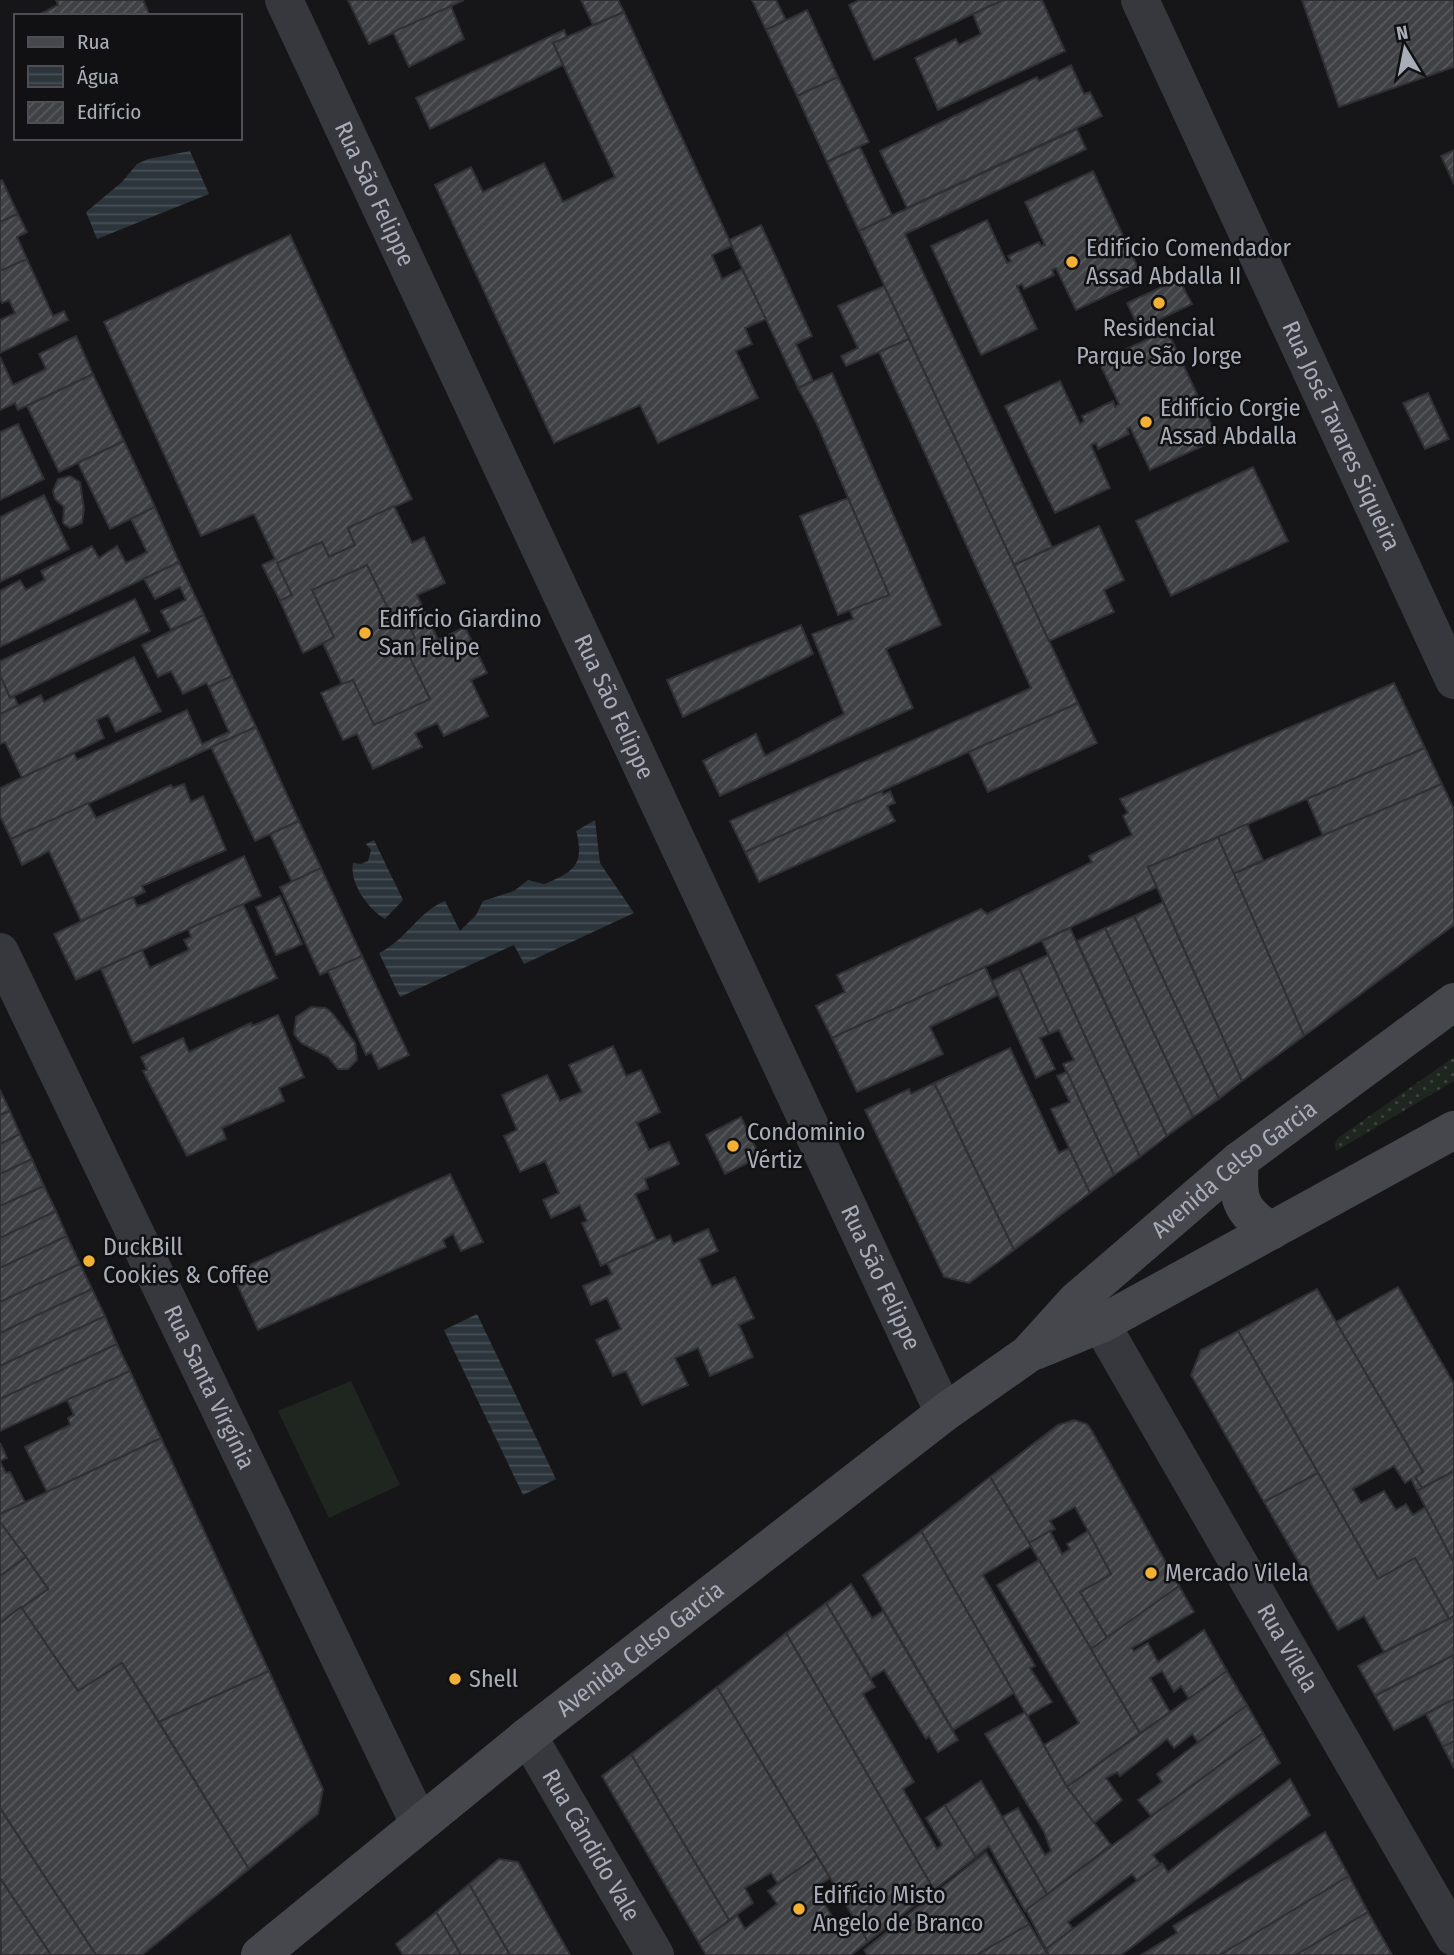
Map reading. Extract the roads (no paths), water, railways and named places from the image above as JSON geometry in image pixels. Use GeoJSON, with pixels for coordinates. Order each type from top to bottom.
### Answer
{"type":"FeatureCollection","features":[{"type":"Feature","properties":{"kind":"main road","name":"Avenida Celso Garcia"},"geometry":{"type":"LineString","coordinates":[[1028,1354],[1076,1301],[1240,1160],[1454,1002]]}},
{"type":"Feature","properties":{"kind":"main road","name":"Avenida Celso Garcia"},"geometry":{"type":"LineString","coordinates":[[260,1955],[528,1736],[944,1413],[1028,1354],[1101,1324],[1454,1130]]}},
{"type":"Feature","properties":{"kind":"main road"},"geometry":{"type":"LineString","coordinates":[[1240,1160],[1238,1186],[1241,1204],[1251,1219],[1271,1231]]}},
{"type":"Feature","properties":{"kind":"street","name":"Rua São Felippe"},"geometry":{"type":"LineString","coordinates":[[284,0],[944,1413]]}},
{"type":"Feature","properties":{"kind":"street","name":"Rua José Tavares Siqueira"},"geometry":{"type":"LineString","coordinates":[[1140,0],[1454,680]]}},
{"type":"Feature","properties":{"kind":"street","name":"Rua Santa Virgínia"},"geometry":{"type":"LineString","coordinates":[[0,952],[419,1823]]}},
{"type":"Feature","properties":{"kind":"street","name":"Rua Vilela"},"geometry":{"type":"LineString","coordinates":[[1101,1324],[1454,1937]]}},
{"type":"Feature","properties":{"kind":"street","name":"Rua Cândido Vale"},"geometry":{"type":"LineString","coordinates":[[528,1736],[655,1955]]}},
{"type":"Feature","properties":{"kind":"water"},"geometry":{"type":"Polygon","coordinates":[[[190,151],[209,194],[97,239],[86,212],[122,182],[137,164],[148,159],[190,151]]]}},
{"type":"Feature","properties":{"kind":"water"},"geometry":{"type":"Polygon","coordinates":[[[595,820],[600,863],[634,913],[524,964],[514,945],[400,997],[379,953],[397,941],[427,912],[445,901],[460,931],[476,915],[483,901],[514,891],[528,880],[544,884],[570,871],[578,859],[576,831],[595,820]]]}},
{"type":"Feature","properties":{"kind":"water"},"geometry":{"type":"Polygon","coordinates":[[[374,840],[403,900],[385,919],[362,895],[354,879],[353,863],[368,861],[371,850],[366,844],[374,840]]]}},
{"type":"Feature","properties":{"kind":"water"},"geometry":{"type":"Polygon","coordinates":[[[477,1314],[556,1479],[523,1495],[444,1330],[477,1314]]]}},
{"type":"Feature","properties":{"kind":"place","name":"Edifício Comendador Assad Abdalla II"},"geometry":{"type":"Point","coordinates":[1072,262]}},
{"type":"Feature","properties":{"kind":"place","name":"Residencial Parque São Jorge"},"geometry":{"type":"Point","coordinates":[1159,303]}},
{"type":"Feature","properties":{"kind":"place","name":"Edifício Corgie Assad Abdalla"},"geometry":{"type":"Point","coordinates":[1146,422]}},
{"type":"Feature","properties":{"kind":"place","name":"Edifício Giardino San Felipe"},"geometry":{"type":"Point","coordinates":[365,633]}},
{"type":"Feature","properties":{"kind":"place","name":"Condominio Vértiz"},"geometry":{"type":"Point","coordinates":[733,1146]}},
{"type":"Feature","properties":{"kind":"place","name":"DuckBill Cookies & Coffee"},"geometry":{"type":"Point","coordinates":[89,1261]}},
{"type":"Feature","properties":{"kind":"place","name":"Mercado Vilela"},"geometry":{"type":"Point","coordinates":[1151,1573]}},
{"type":"Feature","properties":{"kind":"place","name":"Shell"},"geometry":{"type":"Point","coordinates":[455,1679]}},
{"type":"Feature","properties":{"kind":"place","name":"Edifício Misto Angelo de Branco"},"geometry":{"type":"Point","coordinates":[799,1909]}}]}
